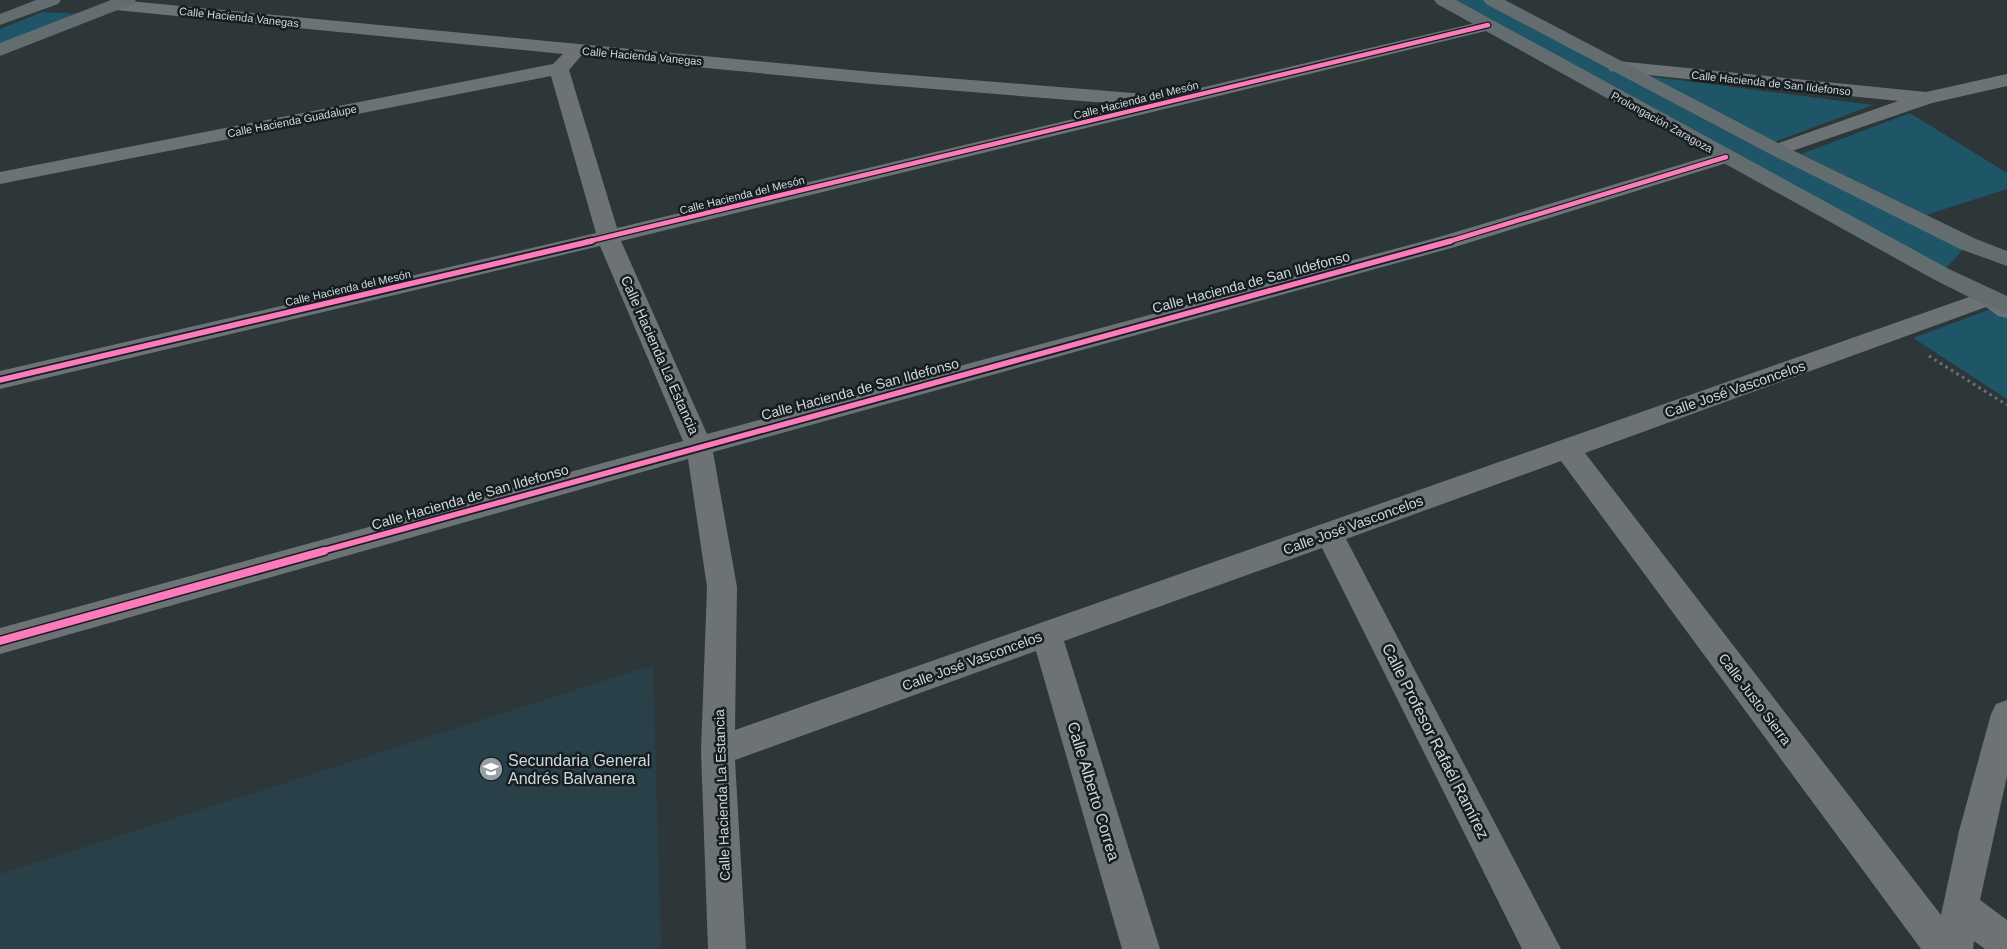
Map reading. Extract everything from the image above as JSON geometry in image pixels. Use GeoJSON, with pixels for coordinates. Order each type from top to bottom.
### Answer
{"type":"FeatureCollection","features":[{"type":"Feature","properties":{"kind":"main road"},"geometry":{"type":"LineString","coordinates":[[0,20],[52,0]]}},
{"type":"Feature","properties":{"kind":"main road","name":"Prolongación Zaragoza"},"geometry":{"type":"LineString","coordinates":[[1443,0],[1726,157],[2001,304]]}},
{"type":"Feature","properties":{"kind":"main road","name":"Prolongación Zaragoza"},"geometry":{"type":"LineString","coordinates":[[1492,0],[1616,67],[1777,150],[1968,244],[2007,259]]}},
{"type":"Feature","properties":{"kind":"main road"},"geometry":{"type":"LineString","coordinates":[[0,50],[121,2]]}},
{"type":"Feature","properties":{"kind":"street","name":"Calle Hacienda Vanegas"},"geometry":{"type":"LineString","coordinates":[[121,2],[568,60],[872,78],[1169,102]]}},
{"type":"Feature","properties":{"kind":"street","name":"Calle Hacienda del Mesón"},"geometry":{"type":"LineString","coordinates":[[0,380],[608,237],[1488,25]]}},
{"type":"Feature","properties":{"kind":"street","name":"Calle Hacienda Guadalupe"},"geometry":{"type":"LineString","coordinates":[[0,178],[568,60]]}},
{"type":"Feature","properties":{"kind":"street","name":"Calle Hacienda La Estancia"},"geometry":{"type":"LineString","coordinates":[[568,60],[608,237],[699,446],[722,588],[718,751],[728,949]]}},
{"type":"Feature","properties":{"kind":"street","name":"Calle Hacienda de San Ildefonso"},"geometry":{"type":"LineString","coordinates":[[1616,67],[1926,98]]}},
{"type":"Feature","properties":{"kind":"street","name":"Calle Hacienda de San Ildefonso"},"geometry":{"type":"LineString","coordinates":[[1777,150],[1926,98],[2007,80]]}},
{"type":"Feature","properties":{"kind":"street","name":"Calle Hacienda de San Ildefonso"},"geometry":{"type":"LineString","coordinates":[[0,641],[699,446],[1447,242],[1726,157]]}},
{"type":"Feature","properties":{"kind":"street","name":"Calle José Vasconcelos"},"geometry":{"type":"LineString","coordinates":[[718,751],[1893,334],[2001,304]]}},
{"type":"Feature","properties":{"kind":"street","name":"Calle Justo Sierra"},"geometry":{"type":"LineString","coordinates":[[1567,449],[1944,949]]}},
{"type":"Feature","properties":{"kind":"street","name":"Calle Profesor Rafaél Ramírez"},"geometry":{"type":"LineString","coordinates":[[1330,533],[1542,949]]}},
{"type":"Feature","properties":{"kind":"street","name":"Calle Alberto Correa"},"geometry":{"type":"LineString","coordinates":[[1047,634],[1141,949]]}},
{"type":"Feature","properties":{"kind":"street"},"geometry":{"type":"LineString","coordinates":[[1954,949],[1960,907],[1986,788],[2007,714]]}},
{"type":"Feature","properties":{"kind":"street"},"geometry":{"type":"LineString","coordinates":[[1960,907],[2007,943]]}},
{"type":"Feature","properties":{"kind":"path"},"geometry":{"type":"LineString","coordinates":[[1893,334],[2007,405]]}},
{"type":"Feature","properties":{"kind":"shaded area"},"geometry":{"type":"Polygon","coordinates":[[[1443,0],[1492,0],[1968,244],[1941,274],[1443,0]]]}},
{"type":"Feature","properties":{"kind":"shaded area"},"geometry":{"type":"Polygon","coordinates":[[[42,12],[81,14],[0,47],[0,29],[42,12]]]}},
{"type":"Feature","properties":{"kind":"shaded area"},"geometry":{"type":"Polygon","coordinates":[[[1647,76],[1873,105],[1775,142],[1647,76]]]}},
{"type":"Feature","properties":{"kind":"shaded area"},"geometry":{"type":"Polygon","coordinates":[[[1910,113],[2007,173],[2007,189],[1926,215],[1801,154],[1910,113]]]}},
{"type":"Feature","properties":{"kind":"shaded area"},"geometry":{"type":"Polygon","coordinates":[[[1991,309],[2007,318],[2007,399],[1913,338],[1991,309]]]}},
{"type":"Feature","properties":{"kind":"shaded area","name":"Secundaria General Andrés Balvanera"},"geometry":{"type":"Polygon","coordinates":[[[653,665],[661,949],[0,949],[0,874],[653,665]]]}},
{"type":"Feature","properties":{"kind":"cycle path"},"geometry":{"type":"LineString","coordinates":[[0,380],[608,237],[1488,25]]}},
{"type":"Feature","properties":{"kind":"cycle path"},"geometry":{"type":"LineString","coordinates":[[0,641],[699,446],[1447,242],[1726,157]]}},
{"type":"Feature","properties":{"kind":"place","name":"Secundaria General Andrés Balvanera"},"geometry":{"type":"Point","coordinates":[491,769]}}]}
